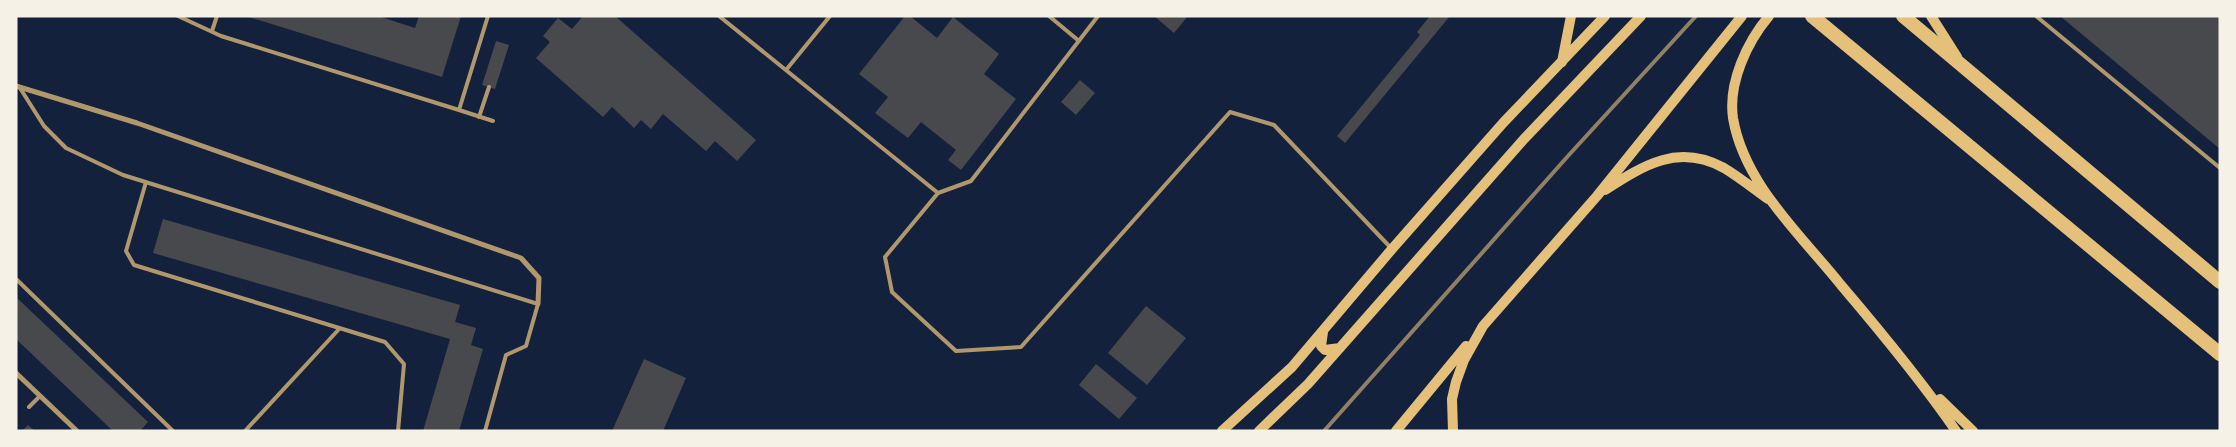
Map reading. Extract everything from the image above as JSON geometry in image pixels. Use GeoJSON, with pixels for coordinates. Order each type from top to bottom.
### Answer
{"type":"FeatureCollection","features":[{"type":"Feature","properties":{"kind":"highway"},"geometry":{"type":"LineString","coordinates":[[1812,16],[2220,354]]}},
{"type":"Feature","properties":{"kind":"highway"},"geometry":{"type":"LineString","coordinates":[[1903,16],[2220,282]]}},
{"type":"Feature","properties":{"kind":"main road"},"geometry":{"type":"LineString","coordinates":[[1561,63],[1571,16]]}},
{"type":"Feature","properties":{"kind":"main road"},"geometry":{"type":"LineString","coordinates":[[1222,431],[1292,367],[1392,249],[1503,123],[1606,16]]}},
{"type":"Feature","properties":{"kind":"main road"},"geometry":{"type":"LineString","coordinates":[[1396,431],[1483,326],[1597,196],[1742,16]]}},
{"type":"Feature","properties":{"kind":"main road"},"geometry":{"type":"LineString","coordinates":[[1769,16],[1751,41],[1740,67],[1734,90],[1733,116],[1746,158],[1773,202],[1923,383],[1956,431]]}},
{"type":"Feature","properties":{"kind":"main road"},"geometry":{"type":"LineString","coordinates":[[1931,16],[1962,67]]}},
{"type":"Feature","properties":{"kind":"main road"},"geometry":{"type":"LineString","coordinates":[[1259,431],[1308,384],[1524,139],[1638,17]]}},
{"type":"Feature","properties":{"kind":"main road"},"geometry":{"type":"LineString","coordinates":[[1597,196],[1652,163],[1670,157],[1688,157],[1705,160],[1724,168],[1773,202]]}},
{"type":"Feature","properties":{"kind":"main road"},"geometry":{"type":"LineString","coordinates":[[1453,431],[1452,399],[1456,382],[1464,360],[1483,326]]}},
{"type":"Feature","properties":{"kind":"main road"},"geometry":{"type":"LineString","coordinates":[[1323,331],[1320,340],[1321,346],[1325,350],[1333,351],[1341,347]]}},
{"type":"Feature","properties":{"kind":"main road"},"geometry":{"type":"LineString","coordinates":[[1923,383],[1973,431]]}},
{"type":"Feature","properties":{"kind":"street"},"geometry":{"type":"LineString","coordinates":[[18,86],[137,123],[521,258],[539,278],[538,304]]}},
{"type":"Feature","properties":{"kind":"street"},"geometry":{"type":"LineString","coordinates":[[16,374],[77,431]]}},
{"type":"Feature","properties":{"kind":"lane"},"geometry":{"type":"LineString","coordinates":[[178,16],[212,31],[493,121]]}},
{"type":"Feature","properties":{"kind":"lane"},"geometry":{"type":"LineString","coordinates":[[212,31],[217,16]]}},
{"type":"Feature","properties":{"kind":"lane"},"geometry":{"type":"LineString","coordinates":[[459,110],[488,16]]}},
{"type":"Feature","properties":{"kind":"lane"},"geometry":{"type":"LineString","coordinates":[[719,16],[938,193]]}},
{"type":"Feature","properties":{"kind":"lane"},"geometry":{"type":"LineString","coordinates":[[786,70],[830,16]]}},
{"type":"Feature","properties":{"kind":"lane"},"geometry":{"type":"LineString","coordinates":[[1049,16],[1079,41]]}},
{"type":"Feature","properties":{"kind":"lane"},"geometry":{"type":"LineString","coordinates":[[1098,16],[971,181],[938,193],[885,257],[892,292],[956,351],[1021,347],[1230,112],[1274,125],[1392,249]]}},
{"type":"Feature","properties":{"kind":"lane"},"geometry":{"type":"LineString","coordinates":[[2036,16],[2220,168]]}},
{"type":"Feature","properties":{"kind":"lane"},"geometry":{"type":"LineString","coordinates":[[18,86],[44,126],[66,148],[123,175],[538,304],[526,346],[506,356],[485,431]]}},
{"type":"Feature","properties":{"kind":"lane"},"geometry":{"type":"LineString","coordinates":[[479,116],[489,87]]}},
{"type":"Feature","properties":{"kind":"lane"},"geometry":{"type":"LineString","coordinates":[[146,182],[126,251],[134,266],[385,342],[404,364],[398,431]]}},
{"type":"Feature","properties":{"kind":"lane"},"geometry":{"type":"LineString","coordinates":[[16,279],[172,431]]}},
{"type":"Feature","properties":{"kind":"lane"},"geometry":{"type":"LineString","coordinates":[[245,431],[340,328]]}},
{"type":"Feature","properties":{"kind":"lane"},"geometry":{"type":"LineString","coordinates":[[29,407],[40,396]]}},
{"type":"Feature","properties":{"kind":"building"},"geometry":{"type":"Polygon","coordinates":[[[378,16],[415,28],[419,16],[461,16],[442,77],[249,17],[378,16]]]}},
{"type":"Feature","properties":{"kind":"building"},"geometry":{"type":"Polygon","coordinates":[[[583,16],[615,16],[756,140],[737,161],[715,141],[706,151],[663,114],[651,129],[641,120],[634,128],[612,107],[603,117],[536,58],[550,42],[543,36],[558,18],[572,29],[583,16]]]}},
{"type":"Feature","properties":{"kind":"building"},"geometry":{"type":"Polygon","coordinates":[[[905,16],[910,16],[937,38],[953,17],[999,54],[984,74],[1016,99],[961,170],[948,160],[956,150],[921,122],[908,138],[875,113],[888,97],[859,74],[905,16]]]}},
{"type":"Feature","properties":{"kind":"building"},"geometry":{"type":"Polygon","coordinates":[[[1154,16],[1188,16],[1174,33],[1154,16]]]}},
{"type":"Feature","properties":{"kind":"building"},"geometry":{"type":"Polygon","coordinates":[[[1430,16],[1450,16],[1345,143],[1337,136],[1420,35],[1417,32],[1430,16]]]}},
{"type":"Feature","properties":{"kind":"building"},"geometry":{"type":"Polygon","coordinates":[[[2060,16],[2220,16],[2220,149],[2060,16]]]}},
{"type":"Feature","properties":{"kind":"building"},"geometry":{"type":"Polygon","coordinates":[[[496,41],[509,45],[495,89],[482,85],[496,41]]]}},
{"type":"Feature","properties":{"kind":"building"},"geometry":{"type":"Polygon","coordinates":[[[1080,80],[1095,93],[1076,115],[1061,102],[1080,80]]]}},
{"type":"Feature","properties":{"kind":"building"},"geometry":{"type":"Polygon","coordinates":[[[163,219],[460,305],[455,322],[476,328],[471,345],[483,349],[459,431],[423,431],[450,339],[153,253],[163,219]]]}},
{"type":"Feature","properties":{"kind":"building"},"geometry":{"type":"Polygon","coordinates":[[[16,297],[148,422],[140,431],[113,431],[16,339],[16,297]]]}},
{"type":"Feature","properties":{"kind":"building"},"geometry":{"type":"Polygon","coordinates":[[[1146,306],[1186,338],[1147,385],[1108,353],[1146,306]]]}},
{"type":"Feature","properties":{"kind":"building"},"geometry":{"type":"Polygon","coordinates":[[[644,359],[686,378],[663,431],[612,431],[644,359]]]}},
{"type":"Feature","properties":{"kind":"building"},"geometry":{"type":"Polygon","coordinates":[[[1096,364],[1137,398],[1119,419],[1079,385],[1096,364]]]}},
{"type":"Feature","properties":{"kind":"building"},"geometry":{"type":"Polygon","coordinates":[[[28,425],[35,431],[22,431],[28,425]]]}},
{"type":"Feature","properties":{"kind":"railway"},"geometry":{"type":"LineString","coordinates":[[1324,431],[1568,156],[1696,16]]}}]}
